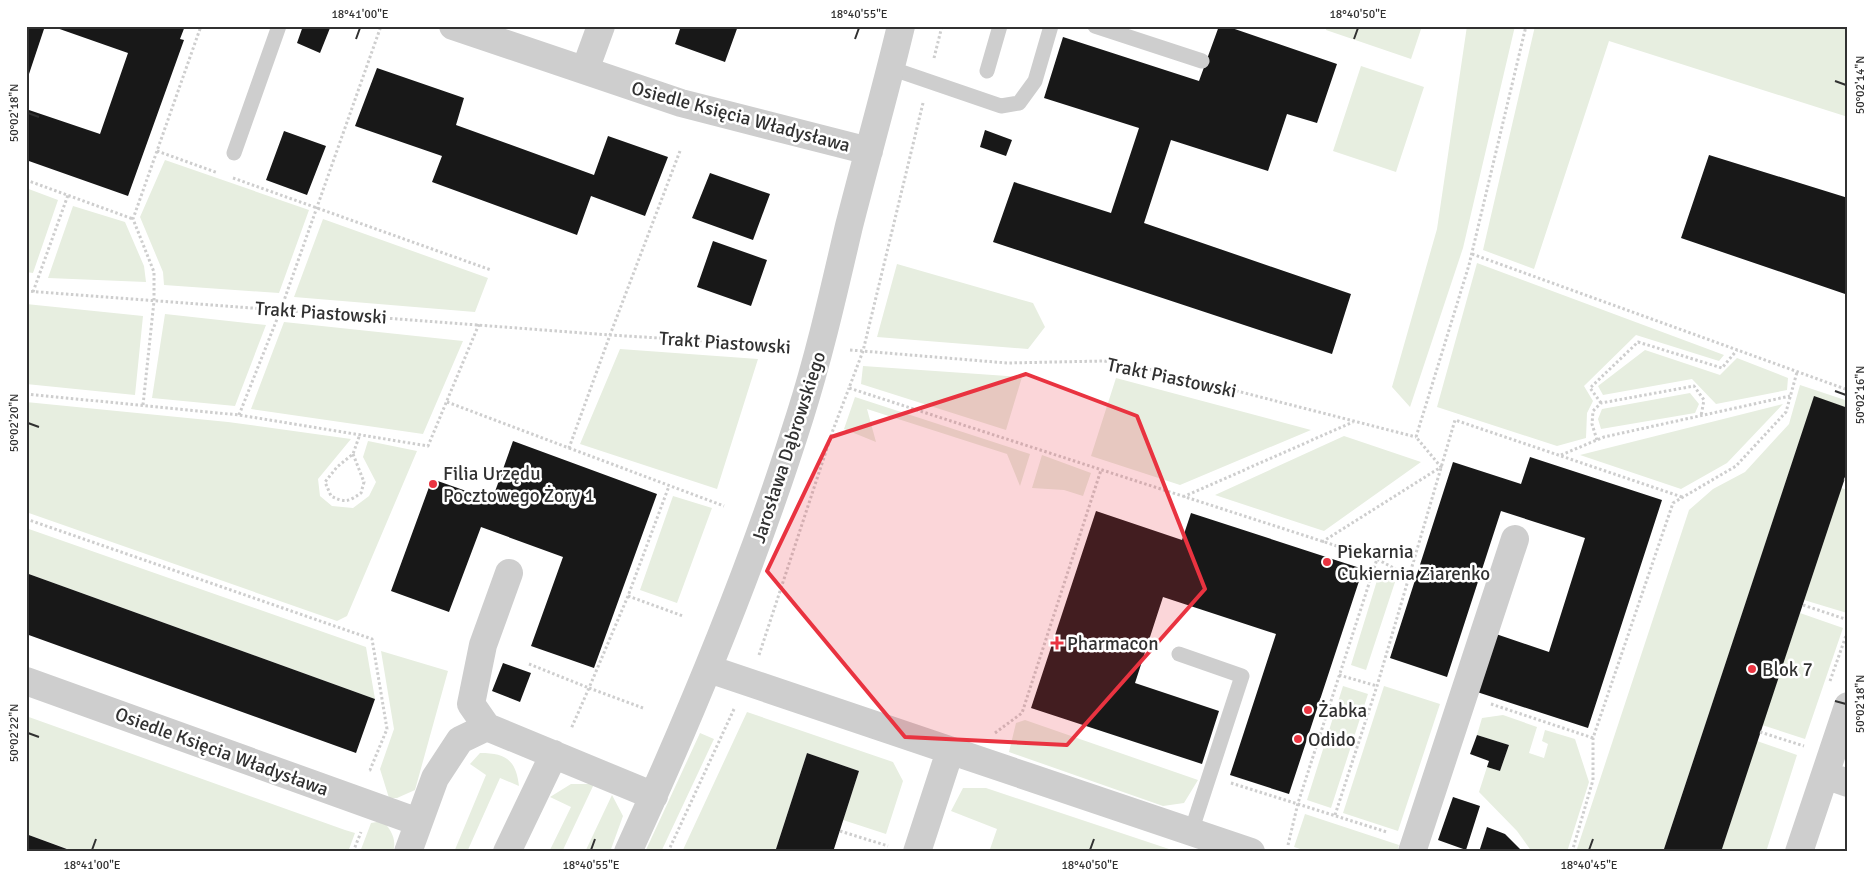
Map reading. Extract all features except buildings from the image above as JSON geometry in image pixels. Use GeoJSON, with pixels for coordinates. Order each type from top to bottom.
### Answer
{"type":"FeatureCollection","features":[{"type":"Feature","properties":{"kind":"street","name":"Osiedle Księcia Władysława"},"geometry":{"type":"LineString","coordinates":[[453,26],[681,103],[869,151]]}},
{"type":"Feature","properties":{"kind":"street"},"geometry":{"type":"LineString","coordinates":[[586,70],[601,26]]}},
{"type":"Feature","properties":{"kind":"street","name":"Jarosława Dąbrowskiego"},"geometry":{"type":"LineString","coordinates":[[628,852],[709,669],[746,574],[800,418],[821,348],[849,226],[900,26]]}},
{"type":"Feature","properties":{"kind":"street"},"geometry":{"type":"LineString","coordinates":[[1412,852],[1515,539]]}},
{"type":"Feature","properties":{"kind":"street"},"geometry":{"type":"LineString","coordinates":[[509,573],[483,644],[471,704],[487,727],[654,796]]}},
{"type":"Feature","properties":{"kind":"street"},"geometry":{"type":"LineString","coordinates":[[709,669],[1251,852]]}},
{"type":"Feature","properties":{"kind":"street","name":"Osiedle Księcia Władysława"},"geometry":{"type":"LineString","coordinates":[[26,681],[418,822]]}},
{"type":"Feature","properties":{"kind":"street"},"geometry":{"type":"LineString","coordinates":[[1799,852],[1836,779],[1848,706]]}},
{"type":"Feature","properties":{"kind":"street"},"geometry":{"type":"LineString","coordinates":[[408,852],[435,778],[460,740],[487,727]]}},
{"type":"Feature","properties":{"kind":"street"},"geometry":{"type":"LineString","coordinates":[[918,852],[950,751]]}},
{"type":"Feature","properties":{"kind":"street"},"geometry":{"type":"LineString","coordinates":[[507,852],[554,754]]}},
{"type":"Feature","properties":{"kind":"lane"},"geometry":{"type":"LineString","coordinates":[[234,153],[279,26]]}},
{"type":"Feature","properties":{"kind":"lane"},"geometry":{"type":"LineString","coordinates":[[987,71],[1000,26]]}},
{"type":"Feature","properties":{"kind":"lane"},"geometry":{"type":"LineString","coordinates":[[890,68],[1001,106],[1019,103],[1035,81],[1051,26]]}},
{"type":"Feature","properties":{"kind":"lane"},"geometry":{"type":"LineString","coordinates":[[1095,26],[1202,61]]}},
{"type":"Feature","properties":{"kind":"lane"},"geometry":{"type":"LineString","coordinates":[[1179,654],[1242,676],[1191,832]]}},
{"type":"Feature","properties":{"kind":"path"},"geometry":{"type":"LineString","coordinates":[[143,405],[154,301],[154,272],[133,219],[201,26]]}},
{"type":"Feature","properties":{"kind":"path"},"geometry":{"type":"LineString","coordinates":[[239,415],[281,309],[381,26]]}},
{"type":"Feature","properties":{"kind":"path"},"geometry":{"type":"LineString","coordinates":[[757,662],[863,351],[942,26]]}},
{"type":"Feature","properties":{"kind":"path"},"geometry":{"type":"LineString","coordinates":[[1441,466],[1416,437],[1472,254],[1526,26]]}},
{"type":"Feature","properties":{"kind":"path"},"geometry":{"type":"LineString","coordinates":[[157,151],[223,174]]}},
{"type":"Feature","properties":{"kind":"path"},"geometry":{"type":"LineString","coordinates":[[569,448],[680,151]]}},
{"type":"Feature","properties":{"kind":"path"},"geometry":{"type":"LineString","coordinates":[[232,178],[491,270]]}},
{"type":"Feature","properties":{"kind":"path"},"geometry":{"type":"LineString","coordinates":[[26,180],[133,219]]}},
{"type":"Feature","properties":{"kind":"path"},"geometry":{"type":"LineString","coordinates":[[33,292],[68,195]]}},
{"type":"Feature","properties":{"kind":"path"},"geometry":{"type":"LineString","coordinates":[[1472,254],[1848,390]]}},
{"type":"Feature","properties":{"kind":"path","name":"Trakt Piastowski"},"geometry":{"type":"LineString","coordinates":[[26,291],[1007,363],[1104,361],[1163,372],[1416,437]]}},
{"type":"Feature","properties":{"kind":"path"},"geometry":{"type":"LineString","coordinates":[[26,394],[239,415],[428,446],[479,324]]}},
{"type":"Feature","properties":{"kind":"path"},"geometry":{"type":"LineString","coordinates":[[1601,402],[1590,388],[1638,342],[1722,368],[1737,350]]}},
{"type":"Feature","properties":{"kind":"path"},"geometry":{"type":"LineString","coordinates":[[1572,852],[1593,780],[1593,738],[1673,503],[1736,466],[1786,412],[1797,372]]}},
{"type":"Feature","properties":{"kind":"path"},"geometry":{"type":"LineString","coordinates":[[1597,440],[1592,424],[1593,410],[1601,402],[1694,386],[1704,400],[1701,416]]}},
{"type":"Feature","properties":{"kind":"path"},"geometry":{"type":"LineString","coordinates":[[849,388],[1376,559],[1410,577]]}},
{"type":"Feature","properties":{"kind":"path"},"geometry":{"type":"LineString","coordinates":[[1560,456],[1597,440],[1790,396]]}},
{"type":"Feature","properties":{"kind":"path"},"geometry":{"type":"LineString","coordinates":[[446,402],[724,506]]}},
{"type":"Feature","properties":{"kind":"path"},"geometry":{"type":"LineString","coordinates":[[1335,815],[1377,686],[1456,420],[1682,497]]}},
{"type":"Feature","properties":{"kind":"path"},"geometry":{"type":"LineString","coordinates":[[1184,497],[1354,422]]}},
{"type":"Feature","properties":{"kind":"path"},"geometry":{"type":"LineString","coordinates":[[353,454],[364,482],[361,493],[350,500],[340,500],[330,496],[325,482],[337,467],[353,454],[360,434]]}},
{"type":"Feature","properties":{"kind":"path"},"geometry":{"type":"LineString","coordinates":[[1322,542],[1441,466]]}},
{"type":"Feature","properties":{"kind":"path"},"geometry":{"type":"LineString","coordinates":[[991,736],[1022,713],[1101,470]]}},
{"type":"Feature","properties":{"kind":"path"},"geometry":{"type":"LineString","coordinates":[[589,688],[628,596],[669,486]]}},
{"type":"Feature","properties":{"kind":"path"},"geometry":{"type":"LineString","coordinates":[[26,519],[372,639],[387,729],[370,770],[362,773]]}},
{"type":"Feature","properties":{"kind":"path"},"geometry":{"type":"LineString","coordinates":[[1288,845],[1298,803],[1376,559]]}},
{"type":"Feature","properties":{"kind":"path"},"geometry":{"type":"LineString","coordinates":[[628,596],[683,616]]}},
{"type":"Feature","properties":{"kind":"path"},"geometry":{"type":"LineString","coordinates":[[1802,605],[1848,620]]}},
{"type":"Feature","properties":{"kind":"path"},"geometry":{"type":"LineString","coordinates":[[529,664],[643,708]]}},
{"type":"Feature","properties":{"kind":"path"},"geometry":{"type":"LineString","coordinates":[[1339,675],[1377,686]]}},
{"type":"Feature","properties":{"kind":"path"},"geometry":{"type":"LineString","coordinates":[[668,852],[737,701]]}},
{"type":"Feature","properties":{"kind":"path"},"geometry":{"type":"LineString","coordinates":[[1486,702],[1593,738]]}},
{"type":"Feature","properties":{"kind":"path"},"geometry":{"type":"LineString","coordinates":[[1760,732],[1807,747]]}},
{"type":"Feature","properties":{"kind":"path"},"geometry":{"type":"LineString","coordinates":[[1228,782],[1390,833]]}},
{"type":"Feature","properties":{"kind":"path"},"geometry":{"type":"LineString","coordinates":[[840,831],[888,846]]}},
{"type":"Feature","properties":{"kind":"path"},"geometry":{"type":"LineString","coordinates":[[887,852],[891,838]]}},
{"type":"Feature","properties":{"kind":"highlighted area"},"geometry":{"type":"Polygon","coordinates":[[[1026,374],[1137,416],[1205,589],[1067,745],[905,737],[767,571],[831,437],[1026,374]]]}},
{"type":"Feature","properties":{"kind":"shaded area"},"geometry":{"type":"Polygon","coordinates":[[[1327,26],[1422,26],[1411,59],[1326,30],[1327,26]]]}},
{"type":"Feature","properties":{"kind":"shaded area"},"geometry":{"type":"Polygon","coordinates":[[[1467,26],[1515,26],[1463,248],[1410,407],[1392,387],[1437,229],[1467,26]]]}},
{"type":"Feature","properties":{"kind":"shaded area"},"geometry":{"type":"Polygon","coordinates":[[[1535,26],[1848,26],[1848,117],[1609,41],[1534,269],[1483,250],[1535,26]]]}},
{"type":"Feature","properties":{"kind":"shaded area"},"geometry":{"type":"Polygon","coordinates":[[[1361,66],[1424,87],[1396,172],[1333,151],[1361,66]]]}},
{"type":"Feature","properties":{"kind":"shaded area"},"geometry":{"type":"Polygon","coordinates":[[[165,160],[309,210],[279,293],[164,285],[163,272],[140,217],[165,160]]]}},
{"type":"Feature","properties":{"kind":"shaded area"},"geometry":{"type":"Polygon","coordinates":[[[26,188],[58,200],[33,273],[26,272],[26,188]]]}},
{"type":"Feature","properties":{"kind":"shaded area"},"geometry":{"type":"Polygon","coordinates":[[[73,206],[125,222],[144,266],[146,282],[48,278],[73,206]]]}},
{"type":"Feature","properties":{"kind":"shaded area"},"geometry":{"type":"Polygon","coordinates":[[[323,219],[488,278],[475,312],[294,297],[323,219]]]}},
{"type":"Feature","properties":{"kind":"shaded area"},"geometry":{"type":"Polygon","coordinates":[[[1477,263],[1724,355],[1719,361],[1636,335],[1584,386],[1593,401],[1587,413],[1586,438],[1557,446],[1437,407],[1477,263]]]}},
{"type":"Feature","properties":{"kind":"shaded area"},"geometry":{"type":"Polygon","coordinates":[[[897,264],[1033,303],[1045,327],[1028,349],[877,337],[897,264]]]}},
{"type":"Feature","properties":{"kind":"shaded area"},"geometry":{"type":"Polygon","coordinates":[[[26,304],[143,316],[135,395],[26,384],[26,304]]]}},
{"type":"Feature","properties":{"kind":"shaded area"},"geometry":{"type":"Polygon","coordinates":[[[165,314],[266,325],[235,406],[152,398],[165,314]]]}},
{"type":"Feature","properties":{"kind":"shaded area"},"geometry":{"type":"Polygon","coordinates":[[[284,322],[463,341],[423,434],[251,409],[284,322]]]}},
{"type":"Feature","properties":{"kind":"shaded area"},"geometry":{"type":"Polygon","coordinates":[[[620,349],[758,359],[717,489],[580,444],[620,349]]]}},
{"type":"Feature","properties":{"kind":"shaded area"},"geometry":{"type":"Polygon","coordinates":[[[1645,350],[1720,375],[1737,358],[1788,378],[1787,390],[1716,404],[1692,379],[1603,395],[1598,386],[1645,350]]]}},
{"type":"Feature","properties":{"kind":"shaded area"},"geometry":{"type":"Polygon","coordinates":[[[863,366],[1022,377],[1006,430],[861,384],[863,366]]]}},
{"type":"Feature","properties":{"kind":"shaded area"},"geometry":{"type":"Polygon","coordinates":[[[1116,378],[1311,430],[1180,485],[1091,456],[1116,378]]]}},
{"type":"Feature","properties":{"kind":"shaded area"},"geometry":{"type":"Polygon","coordinates":[[[1800,385],[1848,401],[1848,408],[1814,397],[1663,852],[1576,852],[1689,510],[1713,489],[1745,472],[1789,424],[1800,385]]]}},
{"type":"Feature","properties":{"kind":"shaded area"},"geometry":{"type":"Polygon","coordinates":[[[1690,393],[1699,404],[1695,413],[1601,429],[1598,419],[1602,409],[1690,393]]]}},
{"type":"Feature","properties":{"kind":"shaded area"},"geometry":{"type":"Polygon","coordinates":[[[855,397],[1030,454],[1020,486],[1007,454],[867,409],[876,442],[844,429],[855,397]]]}},
{"type":"Feature","properties":{"kind":"shaded area"},"geometry":{"type":"Polygon","coordinates":[[[26,402],[228,422],[351,439],[318,479],[320,496],[332,506],[353,508],[369,496],[376,482],[363,457],[368,441],[417,451],[347,616],[337,621],[26,512],[26,402]]]}},
{"type":"Feature","properties":{"kind":"shaded area"},"geometry":{"type":"Polygon","coordinates":[[[1783,404],[1727,463],[1681,489],[1580,455],[1783,404]]]}},
{"type":"Feature","properties":{"kind":"shaded area"},"geometry":{"type":"Polygon","coordinates":[[[1344,436],[1421,462],[1324,531],[1215,495],[1344,436]]]}},
{"type":"Feature","properties":{"kind":"shaded area"},"geometry":{"type":"Polygon","coordinates":[[[1042,455],[1091,473],[1083,496],[1064,490],[1032,488],[1042,455]]]}},
{"type":"Feature","properties":{"kind":"shaded area"},"geometry":{"type":"Polygon","coordinates":[[[1841,488],[1848,490],[1847,613],[1804,600],[1841,488]]]}},
{"type":"Feature","properties":{"kind":"shaded area"},"geometry":{"type":"Polygon","coordinates":[[[673,496],[712,508],[677,603],[640,590],[673,496]]]}},
{"type":"Feature","properties":{"kind":"shaded area"},"geometry":{"type":"Polygon","coordinates":[[[26,528],[366,647],[375,699],[26,573],[26,528]]]}},
{"type":"Feature","properties":{"kind":"shaded area"},"geometry":{"type":"Polygon","coordinates":[[[1379,574],[1395,582],[1366,670],[1351,665],[1379,574]]]}},
{"type":"Feature","properties":{"kind":"shaded area"},"geometry":{"type":"Polygon","coordinates":[[[1800,613],[1843,628],[1805,739],[1762,725],[1800,613]]]}},
{"type":"Feature","properties":{"kind":"shaded area"},"geometry":{"type":"Polygon","coordinates":[[[381,651],[448,671],[415,790],[397,798],[389,798],[380,769],[394,729],[381,651]]]}},
{"type":"Feature","properties":{"kind":"shaded area"},"geometry":{"type":"Polygon","coordinates":[[[1343,686],[1368,694],[1331,808],[1307,800],[1343,686]]]}},
{"type":"Feature","properties":{"kind":"shaded area"},"geometry":{"type":"Polygon","coordinates":[[[1384,686],[1440,704],[1398,831],[1343,813],[1384,686]]]}},
{"type":"Feature","properties":{"kind":"shaded area"},"geometry":{"type":"Polygon","coordinates":[[[747,712],[893,762],[903,781],[886,834],[843,820],[859,771],[807,753],[775,852],[682,852],[747,712]]]}},
{"type":"Feature","properties":{"kind":"shaded area"},"geometry":{"type":"Polygon","coordinates":[[[1503,715],[1537,727],[1529,753],[1544,758],[1548,744],[1542,741],[1545,730],[1575,739],[1589,782],[1567,852],[1532,852],[1517,831],[1479,792],[1487,767],[1500,771],[1509,745],[1477,735],[1482,718],[1503,715]]]}},
{"type":"Feature","properties":{"kind":"shaded area"},"geometry":{"type":"Polygon","coordinates":[[[26,716],[355,833],[348,852],[76,852],[26,834],[26,716]]]}},
{"type":"Feature","properties":{"kind":"shaded area"},"geometry":{"type":"Polygon","coordinates":[[[1025,720],[1198,780],[1184,803],[1163,806],[1009,752],[1016,723],[1025,720]]]}},
{"type":"Feature","properties":{"kind":"shaded area"},"geometry":{"type":"Polygon","coordinates":[[[700,733],[714,739],[661,852],[645,852],[700,733]]]}},
{"type":"Feature","properties":{"kind":"shaded area"},"geometry":{"type":"Polygon","coordinates":[[[1757,741],[1797,755],[1766,852],[1721,852],[1757,741]]]}},
{"type":"Feature","properties":{"kind":"shaded area"},"geometry":{"type":"Polygon","coordinates":[[[480,753],[497,754],[508,760],[518,777],[519,786],[500,778],[467,852],[454,852],[486,775],[470,764],[480,753]]]}},
{"type":"Feature","properties":{"kind":"shaded area"},"geometry":{"type":"Polygon","coordinates":[[[571,784],[594,784],[562,852],[549,852],[571,807],[550,797],[571,784]]]}},
{"type":"Feature","properties":{"kind":"shaded area"},"geometry":{"type":"Polygon","coordinates":[[[963,788],[986,788],[1178,852],[989,852],[997,829],[951,811],[963,788]]]}},
{"type":"Feature","properties":{"kind":"shaded area"},"geometry":{"type":"Polygon","coordinates":[[[612,795],[623,816],[610,852],[585,852],[612,795]]]}},
{"type":"Feature","properties":{"kind":"shaded area"},"geometry":{"type":"Polygon","coordinates":[[[1305,814],[1399,845],[1397,852],[1310,852],[1294,847],[1305,814]]]}},
{"type":"Feature","properties":{"kind":"shaded area"},"geometry":{"type":"Polygon","coordinates":[[[383,821],[393,835],[393,852],[360,852],[371,823],[383,821]]]}},
{"type":"Feature","properties":{"kind":"place","name":"Filia Urzędu Pocztowego Żory 1"},"geometry":{"type":"Point","coordinates":[433,484]}},
{"type":"Feature","properties":{"kind":"place","name":"Piekarnia Cukiernia Ziarenko"},"geometry":{"type":"Point","coordinates":[1327,562]}},
{"type":"Feature","properties":{"kind":"place","name":"Pharmacon"},"geometry":{"type":"Point","coordinates":[1057,643]}},
{"type":"Feature","properties":{"kind":"place","name":"Blok 7"},"geometry":{"type":"Point","coordinates":[1752,669]}},
{"type":"Feature","properties":{"kind":"place","name":"Żabka"},"geometry":{"type":"Point","coordinates":[1308,710]}},
{"type":"Feature","properties":{"kind":"place","name":"Odido"},"geometry":{"type":"Point","coordinates":[1298,739]}}]}
